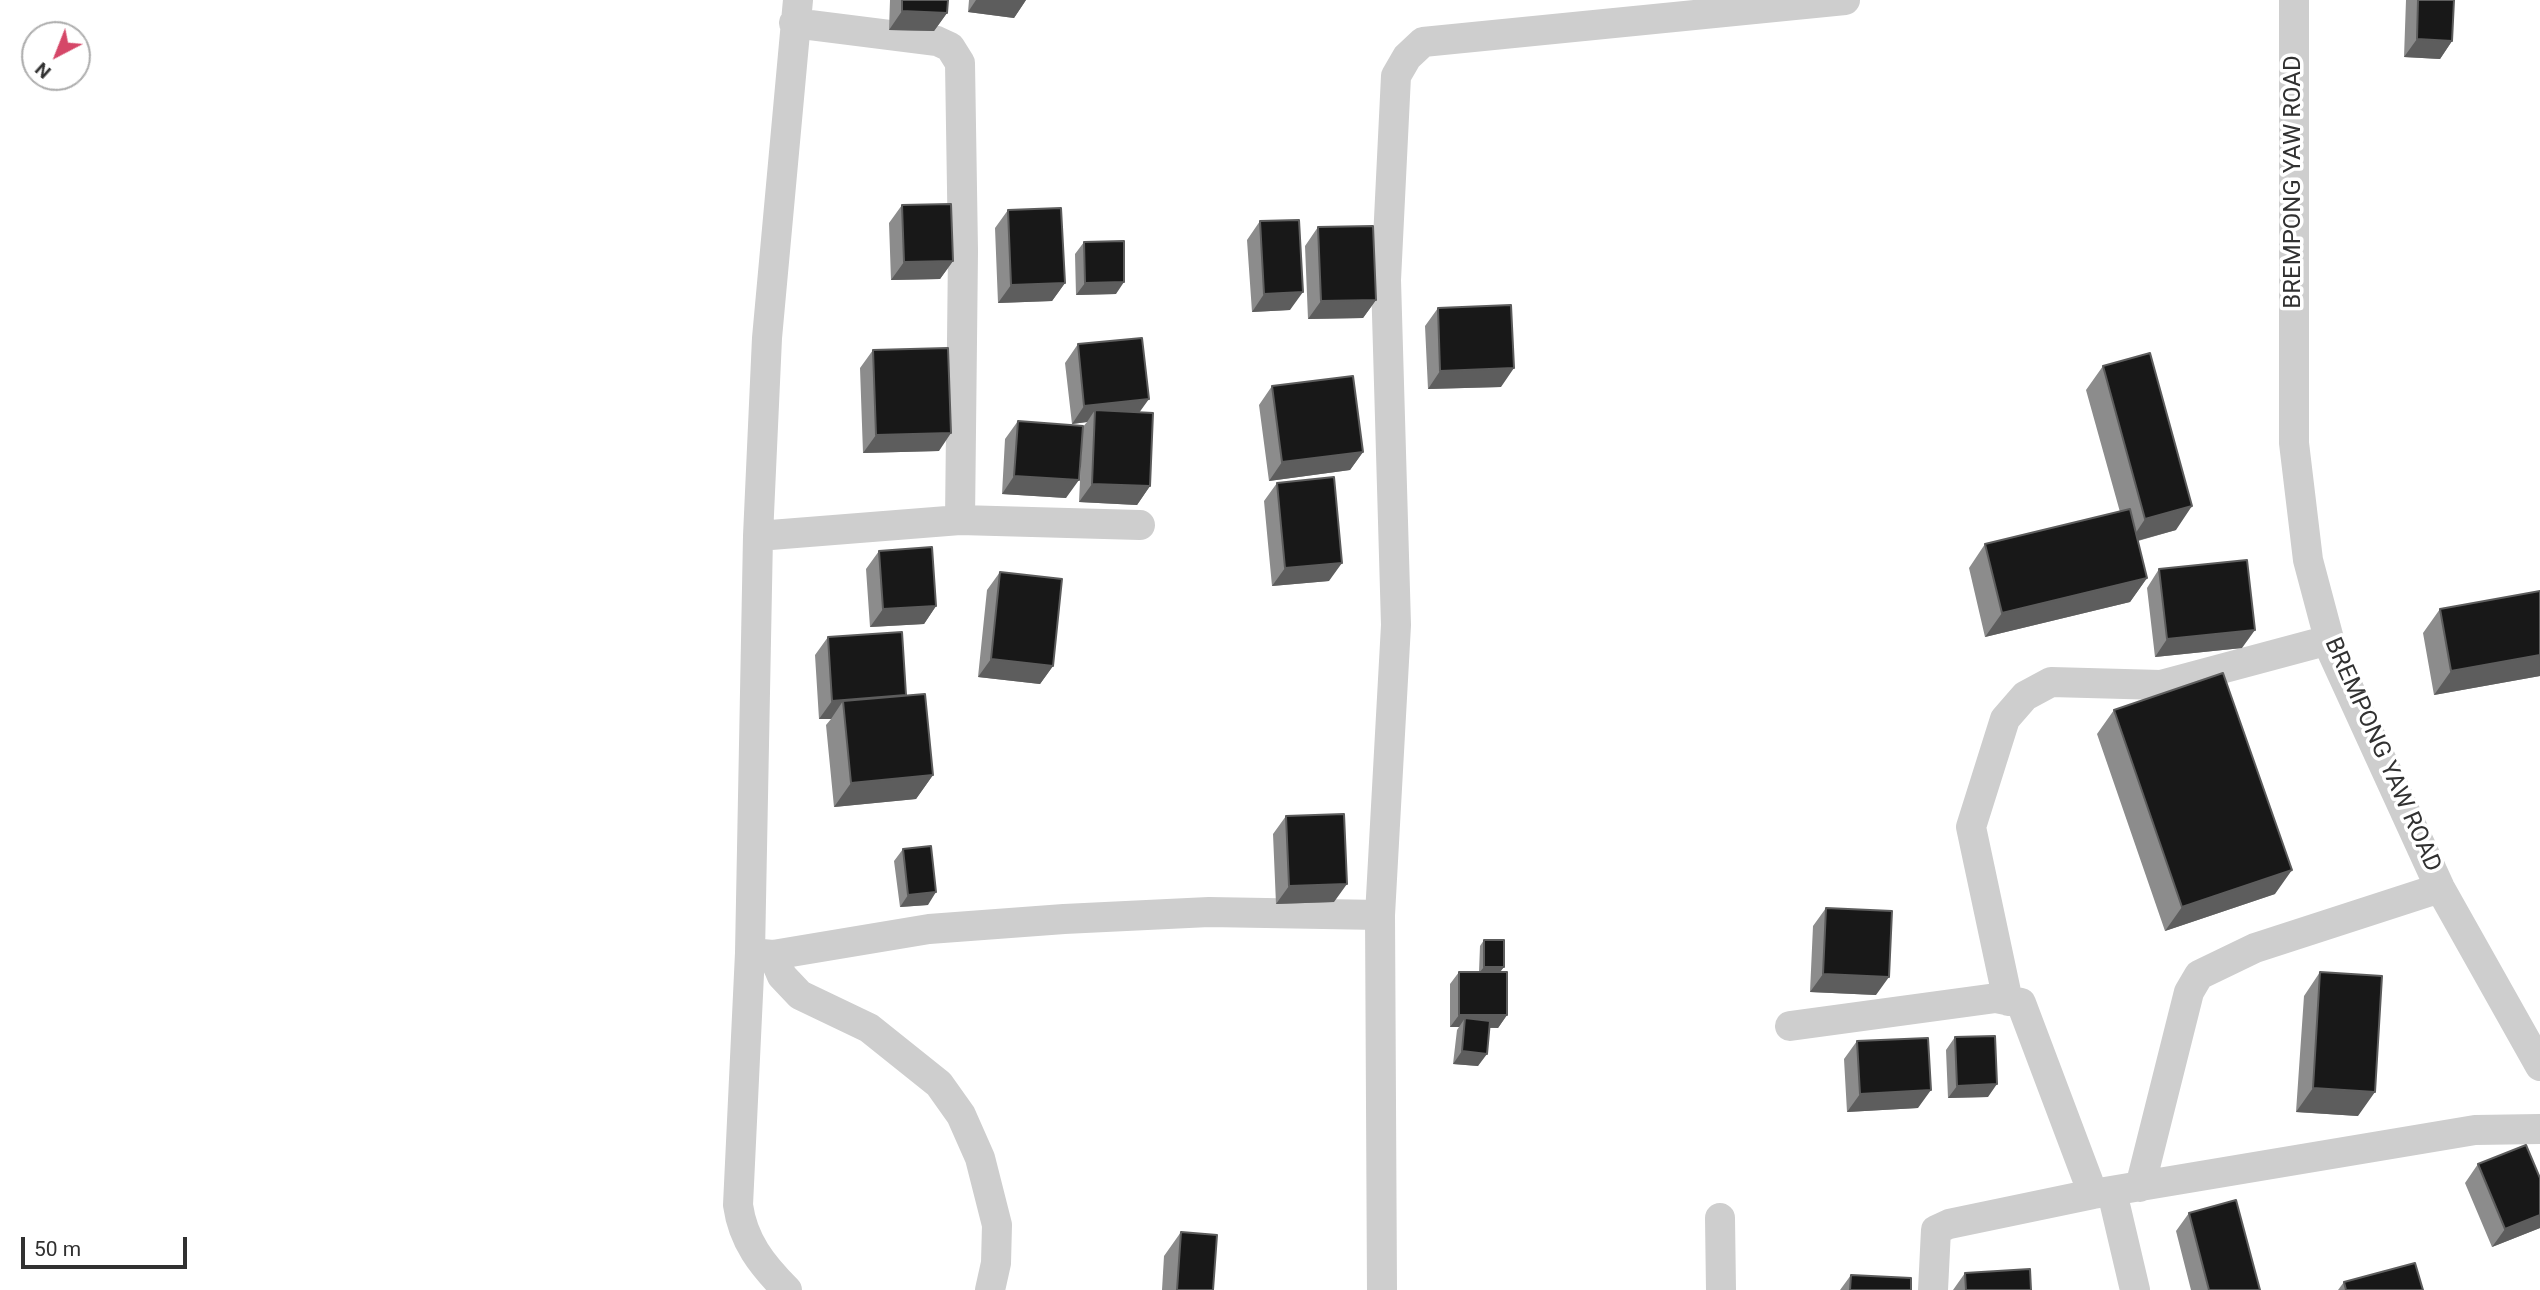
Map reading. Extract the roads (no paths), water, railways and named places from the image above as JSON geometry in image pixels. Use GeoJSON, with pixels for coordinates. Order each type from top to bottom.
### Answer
{"type":"FeatureCollection","features":[{"type":"Feature","properties":{"kind":"street"},"geometry":{"type":"LineString","coordinates":[[1382,1290],[1380,915],[1396,625],[1386,280],[1396,76],[1407,57],[1423,42],[1845,0]]}},
{"type":"Feature","properties":{"kind":"street","name":"BREMPONG YAW ROAD"},"geometry":{"type":"LineString","coordinates":[[2294,0],[2294,443],[2308,560],[2329,640],[2440,888],[2540,1066]]}},
{"type":"Feature","properties":{"kind":"street"},"geometry":{"type":"LineString","coordinates":[[787,1290],[760,1263],[741,1226],[738,1205],[762,954],[758,536],[767,338],[796,11],[937,41],[950,47],[960,63],[963,250],[960,520]]}},
{"type":"Feature","properties":{"kind":"street"},"geometry":{"type":"LineString","coordinates":[[758,536],[960,520],[1140,525]]}},
{"type":"Feature","properties":{"kind":"street"},"geometry":{"type":"LineString","coordinates":[[2008,1001],[1971,827],[2006,719],[2025,696],[2052,682],[2161,685],[2329,640]]}},
{"type":"Feature","properties":{"kind":"street"},"geometry":{"type":"LineString","coordinates":[[2115,1191],[2189,992],[2199,975],[2255,948],[2440,888]]}},
{"type":"Feature","properties":{"kind":"street"},"geometry":{"type":"LineString","coordinates":[[762,954],[929,929],[1064,919],[1209,912],[1380,915]]}},
{"type":"Feature","properties":{"kind":"street"},"geometry":{"type":"LineString","coordinates":[[762,954],[800,995],[870,1028],[939,1084],[961,1115],[980,1158],[997,1226],[996,1263],[990,1290]]}},
{"type":"Feature","properties":{"kind":"street"},"geometry":{"type":"LineString","coordinates":[[1790,1026],[1996,998],[2021,1003],[2115,1191],[2135,1290]]}},
{"type":"Feature","properties":{"kind":"street"},"geometry":{"type":"LineString","coordinates":[[1933,1290],[1936,1230],[1949,1224],[2115,1191],[2475,1130],[2540,1129]]}},
{"type":"Feature","properties":{"kind":"street"},"geometry":{"type":"LineString","coordinates":[[1720,1218],[1721,1290]]}}]}
